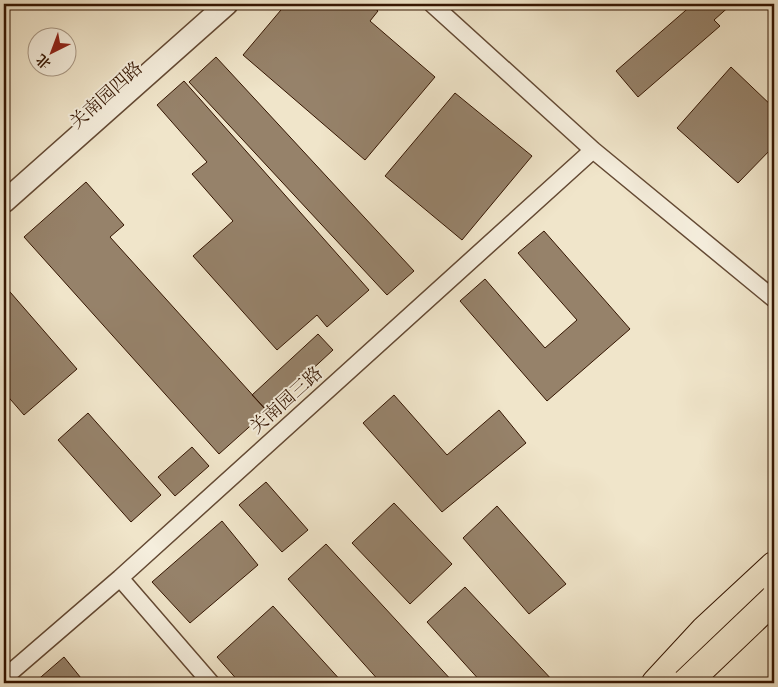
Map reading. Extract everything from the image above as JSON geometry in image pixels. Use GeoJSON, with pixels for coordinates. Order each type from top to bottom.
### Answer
{"type":"FeatureCollection","features":[{"type":"Feature","properties":{"kind":"highway"},"geometry":{"type":"LineString","coordinates":[[656,683],[705,630],[774,566]]}},
{"type":"Feature","properties":{"kind":"highway"},"geometry":{"type":"LineString","coordinates":[[686,683],[774,599]]}},
{"type":"Feature","properties":{"kind":"highway"},"geometry":{"type":"LineString","coordinates":[[725,683],[774,637]]}},
{"type":"Feature","properties":{"kind":"street","name":"关南园四路"},"geometry":{"type":"LineString","coordinates":[[4,186],[209,4]]}},
{"type":"Feature","properties":{"kind":"street"},"geometry":{"type":"LineString","coordinates":[[4,202],[227,4]]}},
{"type":"Feature","properties":{"kind":"street"},"geometry":{"type":"LineString","coordinates":[[432,4],[593,150],[774,298]]}},
{"type":"Feature","properties":{"kind":"street","name":"关南园三路"},"geometry":{"type":"LineString","coordinates":[[4,678],[120,578],[593,150]]}},
{"type":"Feature","properties":{"kind":"street"},"geometry":{"type":"LineString","coordinates":[[120,578],[211,683]]}},
{"type":"Feature","properties":{"kind":"building"},"geometry":{"type":"Polygon","coordinates":[[[286,4],[369,4],[378,11],[370,21],[435,77],[365,160],[243,55],[286,4]]]}},
{"type":"Feature","properties":{"kind":"building"},"geometry":{"type":"Polygon","coordinates":[[[618,4],[628,4],[623,9],[618,4]]]}},
{"type":"Feature","properties":{"kind":"building"},"geometry":{"type":"Polygon","coordinates":[[[693,4],[732,4],[714,20],[720,26],[638,97],[616,71],[693,4]]]}},
{"type":"Feature","properties":{"kind":"building"},"geometry":{"type":"Polygon","coordinates":[[[216,57],[414,271],[387,295],[189,82],[216,57]]]}},
{"type":"Feature","properties":{"kind":"building"},"geometry":{"type":"Polygon","coordinates":[[[731,67],[774,108],[774,146],[738,183],[677,128],[731,67]]]}},
{"type":"Feature","properties":{"kind":"building"},"geometry":{"type":"Polygon","coordinates":[[[184,81],[369,290],[327,327],[317,315],[277,350],[193,256],[233,221],[192,174],[207,162],[157,105],[184,81]]]}},
{"type":"Feature","properties":{"kind":"building"},"geometry":{"type":"Polygon","coordinates":[[[455,93],[532,156],[462,240],[385,176],[455,93]]]}},
{"type":"Feature","properties":{"kind":"building"},"geometry":{"type":"Polygon","coordinates":[[[86,182],[124,225],[110,237],[267,411],[219,454],[24,237],[86,182]]]}},
{"type":"Feature","properties":{"kind":"building"},"geometry":{"type":"Polygon","coordinates":[[[544,231],[630,329],[547,401],[460,301],[485,279],[545,348],[577,320],[518,253],[544,231]]]}},
{"type":"Feature","properties":{"kind":"building"},"geometry":{"type":"Polygon","coordinates":[[[4,285],[77,369],[24,415],[4,392],[4,285]]]}},
{"type":"Feature","properties":{"kind":"building"},"geometry":{"type":"Polygon","coordinates":[[[318,334],[333,350],[267,411],[252,395],[318,334]]]}},
{"type":"Feature","properties":{"kind":"building"},"geometry":{"type":"Polygon","coordinates":[[[394,395],[447,455],[499,410],[526,443],[442,512],[363,423],[394,395]]]}},
{"type":"Feature","properties":{"kind":"building"},"geometry":{"type":"Polygon","coordinates":[[[88,413],[161,495],[131,522],[58,440],[88,413]]]}},
{"type":"Feature","properties":{"kind":"building"},"geometry":{"type":"Polygon","coordinates":[[[192,447],[209,466],[175,496],[158,477],[192,447]]]}},
{"type":"Feature","properties":{"kind":"building"},"geometry":{"type":"Polygon","coordinates":[[[266,482],[308,530],[282,552],[239,505],[266,482]]]}},
{"type":"Feature","properties":{"kind":"building"},"geometry":{"type":"Polygon","coordinates":[[[394,503],[452,564],[410,604],[352,543],[394,503]]]}},
{"type":"Feature","properties":{"kind":"building"},"geometry":{"type":"Polygon","coordinates":[[[497,506],[566,584],[529,614],[463,538],[497,506]]]}},
{"type":"Feature","properties":{"kind":"building"},"geometry":{"type":"Polygon","coordinates":[[[222,521],[258,565],[190,623],[152,582],[222,521]]]}},
{"type":"Feature","properties":{"kind":"building"},"geometry":{"type":"Polygon","coordinates":[[[326,544],[454,683],[381,683],[288,579],[326,544]]]}},
{"type":"Feature","properties":{"kind":"building"},"geometry":{"type":"Polygon","coordinates":[[[465,587],[555,683],[482,683],[427,622],[465,587]]]}},
{"type":"Feature","properties":{"kind":"building"},"geometry":{"type":"Polygon","coordinates":[[[273,606],[343,683],[240,683],[217,657],[273,606]]]}},
{"type":"Feature","properties":{"kind":"building"},"geometry":{"type":"Polygon","coordinates":[[[64,657],[85,683],[34,683],[64,657]]]}}]}
